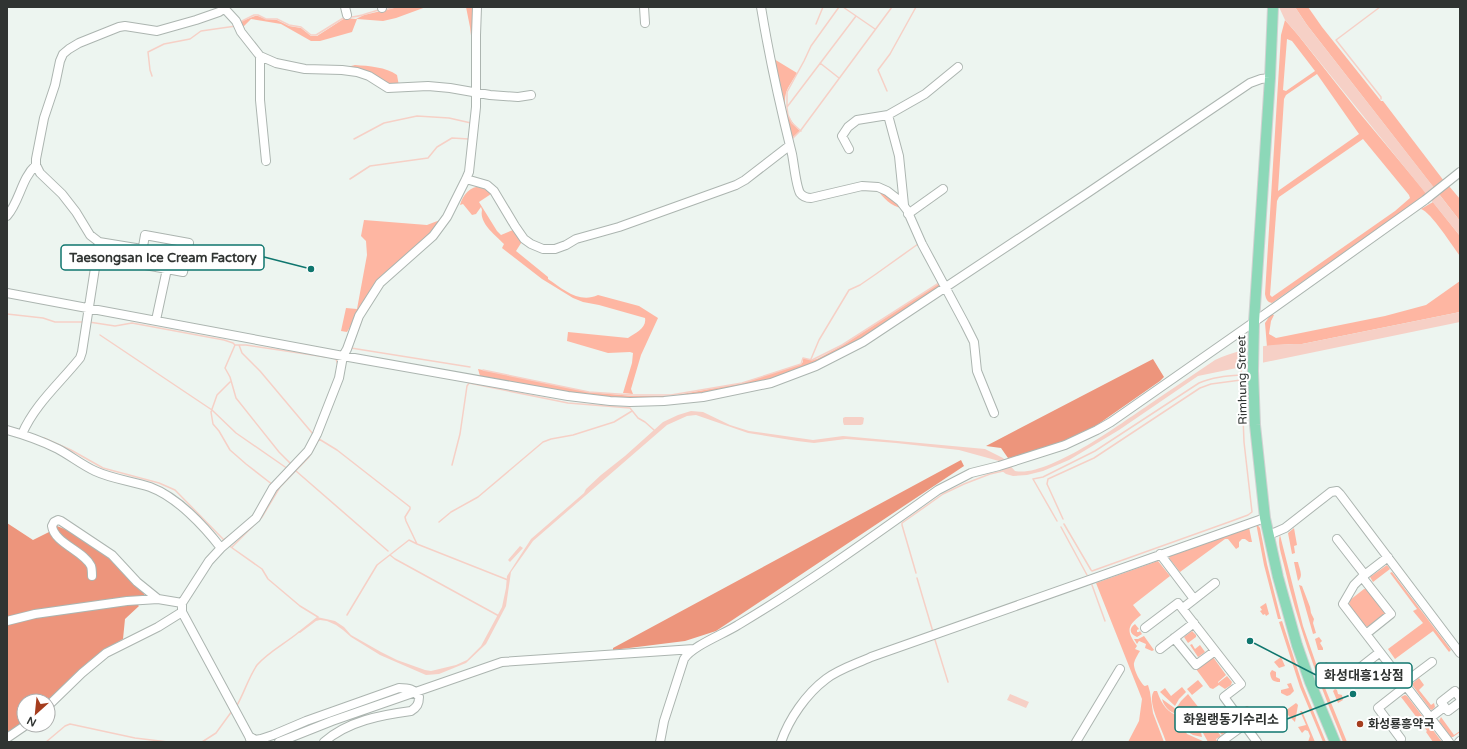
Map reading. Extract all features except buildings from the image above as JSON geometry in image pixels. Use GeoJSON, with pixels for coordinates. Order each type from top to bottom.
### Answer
{"type":"FeatureCollection","features":[{"type":"Feature","properties":{"kind":"main road","name":"Rimhung Street"},"geometry":{"type":"LineString","coordinates":[[1273,11],[1253,345],[1256,425],[1265,518],[1278,577],[1297,645],[1310,682],[1335,742]]}},
{"type":"Feature","properties":{"kind":"street"},"geometry":{"type":"LineString","coordinates":[[7,216],[12,211],[30,171],[36,165],[44,118],[55,84],[60,61],[68,49],[119,27],[125,26],[157,31],[219,12],[224,7],[236,21],[241,32],[260,56],[276,63],[305,69],[357,72],[369,76],[388,88],[428,86],[490,95],[518,97],[531,95]]}},
{"type":"Feature","properties":{"kind":"street"},"geometry":{"type":"LineString","coordinates":[[56,698],[82,673],[106,653],[158,627],[182,608],[209,561],[256,518],[272,488],[308,451],[317,434],[339,378],[343,356],[359,316],[376,288],[433,236],[447,217],[469,172],[477,93],[476,34],[478,7]]}},
{"type":"Feature","properties":{"kind":"street"},"geometry":{"type":"LineString","coordinates":[[644,7],[645,23]]}},
{"type":"Feature","properties":{"kind":"street"},"geometry":{"type":"LineString","coordinates":[[761,7],[789,146],[796,170],[798,187],[801,194],[806,198],[811,198],[862,186],[870,186],[878,187],[897,198],[904,206],[922,244],[974,342],[977,371],[994,413]]}},
{"type":"Feature","properties":{"kind":"street"},"geometry":{"type":"LineString","coordinates":[[260,56],[260,100],[266,161]]}},
{"type":"Feature","properties":{"kind":"street"},"geometry":{"type":"LineString","coordinates":[[849,149],[842,136],[848,127],[857,120],[888,116],[925,94],[958,67]]}},
{"type":"Feature","properties":{"kind":"street"},"geometry":{"type":"LineString","coordinates":[[7,293],[343,356],[568,396],[610,401],[664,401],[702,397],[771,383],[816,366],[863,342],[1250,83],[1261,79],[1270,78]]}},
{"type":"Feature","properties":{"kind":"street"},"geometry":{"type":"LineString","coordinates":[[888,116],[899,156],[904,206]]}},
{"type":"Feature","properties":{"kind":"street"},"geometry":{"type":"LineString","coordinates":[[466,179],[487,185],[490,188],[524,239],[543,249],[555,249],[566,246],[576,239],[619,227],[736,185],[745,180],[789,146]]}},
{"type":"Feature","properties":{"kind":"street"},"geometry":{"type":"LineString","coordinates":[[36,165],[40,173],[62,194],[76,212],[90,235],[100,242],[142,250]]}},
{"type":"Feature","properties":{"kind":"street"},"geometry":{"type":"LineString","coordinates":[[660,742],[664,721],[684,659],[687,654],[694,649],[738,625],[814,577],[938,490],[971,473],[999,466],[1065,445],[1097,430],[1254,322],[1425,200],[1460,172]]}},
{"type":"Feature","properties":{"kind":"street"},"geometry":{"type":"LineString","coordinates":[[908,214],[943,190]]}},
{"type":"Feature","properties":{"kind":"street"},"geometry":{"type":"LineString","coordinates":[[145,234],[189,243],[183,272],[167,269],[140,264],[145,234]]}},
{"type":"Feature","properties":{"kind":"street"},"geometry":{"type":"LineString","coordinates":[[23,432],[32,415],[47,395],[80,358],[100,242]]}},
{"type":"Feature","properties":{"kind":"street"},"geometry":{"type":"LineString","coordinates":[[156,320],[167,269]]}},
{"type":"Feature","properties":{"kind":"street"},"geometry":{"type":"LineString","coordinates":[[7,430],[23,432],[57,449],[94,471],[152,488],[172,499],[225,545]]}},
{"type":"Feature","properties":{"kind":"street"},"geometry":{"type":"LineString","coordinates":[[1269,535],[1282,530],[1332,492],[1337,491],[1460,653]]}},
{"type":"Feature","properties":{"kind":"street"},"geometry":{"type":"LineString","coordinates":[[781,742],[790,722],[812,692],[826,679],[842,669],[1160,554],[1265,518]]}},
{"type":"Feature","properties":{"kind":"street"},"geometry":{"type":"LineString","coordinates":[[92,576],[91,567],[87,561],[55,534],[52,526],[54,522],[58,520],[61,521],[112,555],[137,582],[158,599],[182,608],[250,739],[261,739],[326,713],[399,688],[407,688],[416,692],[419,697],[419,703],[416,708],[411,711],[376,717],[360,722],[343,730],[324,742]]}},
{"type":"Feature","properties":{"kind":"street"},"geometry":{"type":"LineString","coordinates":[[1337,539],[1391,614],[1366,634]]}},
{"type":"Feature","properties":{"kind":"street"},"geometry":{"type":"LineString","coordinates":[[1160,554],[1194,599]]}},
{"type":"Feature","properties":{"kind":"street"},"geometry":{"type":"LineString","coordinates":[[1388,557],[1354,586],[1343,604],[1449,742]]}},
{"type":"Feature","properties":{"kind":"street"},"geometry":{"type":"LineString","coordinates":[[1183,608],[1215,583]]}},
{"type":"Feature","properties":{"kind":"street"},"geometry":{"type":"LineString","coordinates":[[7,621],[35,614],[126,601],[158,599]]}},
{"type":"Feature","properties":{"kind":"street"},"geometry":{"type":"LineString","coordinates":[[1145,628],[1178,603],[1183,608],[1241,684],[1224,697],[1258,742]]}},
{"type":"Feature","properties":{"kind":"street"},"geometry":{"type":"LineString","coordinates":[[1160,648],[1194,623]]}},
{"type":"Feature","properties":{"kind":"street"},"geometry":{"type":"LineString","coordinates":[[1174,638],[1196,665],[1215,651]]}},
{"type":"Feature","properties":{"kind":"street"},"geometry":{"type":"LineString","coordinates":[[279,742],[332,721],[502,662],[694,649]]}},
{"type":"Feature","properties":{"kind":"street"},"geometry":{"type":"LineString","coordinates":[[1361,667],[1380,652]]}},
{"type":"Feature","properties":{"kind":"street"},"geometry":{"type":"LineString","coordinates":[[1401,739],[1378,708],[1432,662]]}},
{"type":"Feature","properties":{"kind":"street"},"geometry":{"type":"LineString","coordinates":[[1076,742],[1120,669]]}},
{"type":"Feature","properties":{"kind":"street"},"geometry":{"type":"LineString","coordinates":[[1460,698],[1455,691],[1441,702],[1448,711],[1460,702]]}},
{"type":"Feature","properties":{"kind":"street"},"geometry":{"type":"LineString","coordinates":[[1430,718],[1444,707]]}},
{"type":"Feature","properties":{"kind":"street"},"geometry":{"type":"LineString","coordinates":[[1222,742],[1244,724]]}},
{"type":"Feature","properties":{"kind":"street"},"geometry":{"type":"LineString","coordinates":[[7,738],[16,732]]}},
{"type":"Feature","properties":{"kind":"shaded area"},"geometry":{"type":"Polygon","coordinates":[[[398,7],[426,7],[383,21],[357,19],[352,32],[320,41],[311,41],[281,24],[251,19],[241,29],[239,25],[242,21],[258,16],[266,19],[277,20],[289,26],[301,28],[311,36],[317,36],[345,18],[356,19],[364,15],[398,7]]]}},
{"type":"Feature","properties":{"kind":"shaded area"},"geometry":{"type":"Polygon","coordinates":[[[466,7],[474,7],[473,53],[470,27],[466,7]]]}},
{"type":"Feature","properties":{"kind":"shaded area"},"geometry":{"type":"Polygon","coordinates":[[[1279,7],[1295,7],[1307,25],[1460,221],[1460,236],[1285,20],[1279,7]]]}},
{"type":"Feature","properties":{"kind":"shaded area"},"geometry":{"type":"Polygon","coordinates":[[[1295,7],[1308,7],[1322,27],[1381,101],[1383,101],[1444,181],[1434,188],[1307,25],[1295,7]]]}},
{"type":"Feature","properties":{"kind":"shaded area"},"geometry":{"type":"Polygon","coordinates":[[[1285,20],[1427,194],[1272,303],[1267,300],[1265,294],[1281,35],[1285,20]],[[1287,39],[1283,90],[1286,91],[1315,71],[1292,41],[1287,39]],[[1317,74],[1286,95],[1284,99],[1278,191],[1359,134],[1317,74]],[[1363,139],[1279,197],[1277,201],[1270,295],[1272,297],[1395,211],[1410,198],[1363,139]]]}},
{"type":"Feature","properties":{"kind":"shaded area"},"geometry":{"type":"Polygon","coordinates":[[[774,59],[797,73],[787,90],[785,104],[790,119],[800,131],[789,139],[774,59]]]}},
{"type":"Feature","properties":{"kind":"shaded area"},"geometry":{"type":"Polygon","coordinates":[[[355,65],[377,67],[393,72],[397,75],[399,86],[389,87],[343,68],[355,65]]]}},
{"type":"Feature","properties":{"kind":"shaded area"},"geometry":{"type":"Polygon","coordinates":[[[481,186],[486,188],[491,194],[479,202],[497,231],[501,235],[513,230],[523,240],[516,251],[548,277],[548,279],[565,291],[578,297],[584,298],[598,295],[639,306],[658,318],[641,355],[631,389],[633,394],[623,393],[632,363],[633,353],[608,353],[567,341],[568,332],[628,338],[644,325],[645,318],[573,298],[542,279],[502,248],[504,244],[485,224],[481,207],[476,214],[472,215],[463,204],[460,205],[463,198],[470,190],[481,186]]]}},
{"type":"Feature","properties":{"kind":"shaded area"},"geometry":{"type":"Polygon","coordinates":[[[1449,186],[1460,199],[1460,221],[1439,194],[1449,186]]]}},
{"type":"Feature","properties":{"kind":"shaded area"},"geometry":{"type":"Polygon","coordinates":[[[877,189],[884,191],[902,208],[895,206],[888,201],[877,189]]]}},
{"type":"Feature","properties":{"kind":"shaded area"},"geometry":{"type":"Polygon","coordinates":[[[1433,202],[1460,236],[1460,256],[1436,223],[1421,209],[1433,202]]]}},
{"type":"Feature","properties":{"kind":"shaded area"},"geometry":{"type":"Polygon","coordinates":[[[364,220],[427,225],[440,220],[430,235],[381,276],[347,332],[341,331],[346,308],[357,309],[367,255],[366,241],[361,236],[364,220]]]}},
{"type":"Feature","properties":{"kind":"shaded area"},"geometry":{"type":"Polygon","coordinates":[[[1460,281],[1460,312],[1302,344],[1267,347],[1265,323],[1271,314],[1274,315],[1271,321],[1269,334],[1276,338],[1385,316],[1426,305],[1460,281]]]}},
{"type":"Feature","properties":{"kind":"shaded area"},"geometry":{"type":"Polygon","coordinates":[[[941,282],[943,286],[860,340],[814,365],[766,381],[687,396],[622,398],[581,395],[480,376],[478,369],[589,392],[633,396],[671,396],[742,383],[801,364],[803,362],[803,358],[812,360],[817,359],[843,345],[941,282]]]}},
{"type":"Feature","properties":{"kind":"shaded area"},"geometry":{"type":"Polygon","coordinates":[[[1460,312],[1460,322],[1198,376],[1119,430],[1069,460],[1043,471],[1027,475],[1013,476],[1006,474],[1002,471],[1002,466],[999,461],[959,450],[846,439],[814,443],[797,441],[748,433],[696,415],[687,416],[667,425],[533,541],[511,572],[506,606],[486,644],[466,663],[439,674],[426,675],[380,655],[351,637],[336,625],[327,621],[316,621],[300,633],[298,632],[317,617],[335,621],[344,627],[351,635],[381,652],[397,660],[425,670],[431,671],[456,665],[467,660],[481,646],[502,607],[507,576],[531,539],[584,493],[586,489],[601,475],[663,422],[691,411],[703,412],[730,425],[749,431],[813,440],[843,436],[985,449],[1003,458],[1015,471],[1029,471],[1064,458],[1083,448],[1215,360],[1225,356],[1247,349],[1280,344],[1302,344],[1460,312]]]}},
{"type":"Feature","properties":{"kind":"shaded area"},"geometry":{"type":"Polygon","coordinates":[[[1153,359],[1164,377],[1097,425],[1062,442],[1018,457],[1008,458],[1001,448],[986,446],[1153,359]]]}},
{"type":"Feature","properties":{"kind":"shaded area"},"geometry":{"type":"Polygon","coordinates":[[[862,417],[864,418],[863,424],[844,425],[843,418],[862,417]]]}},
{"type":"Feature","properties":{"kind":"shaded area"},"geometry":{"type":"Polygon","coordinates":[[[961,460],[964,466],[716,631],[685,641],[613,650],[613,648],[961,460]]]}},
{"type":"Feature","properties":{"kind":"shaded area"},"geometry":{"type":"Polygon","coordinates":[[[7,523],[33,540],[51,531],[94,573],[55,528],[57,526],[82,538],[118,564],[129,575],[146,597],[7,618],[7,523]]]}},
{"type":"Feature","properties":{"kind":"shaded area"},"geometry":{"type":"Polygon","coordinates":[[[1256,523],[1260,528],[1267,564],[1281,619],[1278,619],[1264,565],[1256,523]]]}},
{"type":"Feature","properties":{"kind":"shaded area"},"geometry":{"type":"Polygon","coordinates":[[[1249,527],[1252,542],[1242,539],[1239,542],[1239,547],[1236,549],[1228,539],[1225,539],[1180,572],[1169,558],[1170,556],[1249,527]]]}},
{"type":"Feature","properties":{"kind":"shaded area"},"geometry":{"type":"Polygon","coordinates":[[[1294,528],[1297,545],[1294,546],[1295,553],[1292,554],[1288,533],[1294,528]]]}},
{"type":"Feature","properties":{"kind":"shaded area"},"geometry":{"type":"Polygon","coordinates":[[[1280,535],[1303,626],[1321,678],[1347,742],[1343,742],[1322,689],[1301,628],[1280,550],[1280,535]]]}},
{"type":"Feature","properties":{"kind":"shaded area"},"geometry":{"type":"Polygon","coordinates":[[[520,546],[523,548],[510,562],[508,560],[520,546]]]}},
{"type":"Feature","properties":{"kind":"shaded area"},"geometry":{"type":"Polygon","coordinates":[[[1158,561],[1170,576],[1133,605],[1141,615],[1133,622],[1130,632],[1137,646],[1135,649],[1140,651],[1134,666],[1141,682],[1145,686],[1148,685],[1153,713],[1164,742],[1128,742],[1139,721],[1142,699],[1096,583],[1158,561]]]}},
{"type":"Feature","properties":{"kind":"shaded area"},"geometry":{"type":"Polygon","coordinates":[[[1294,562],[1298,562],[1301,572],[1301,577],[1298,581],[1294,562]]]}},
{"type":"Feature","properties":{"kind":"shaded area"},"geometry":{"type":"Polygon","coordinates":[[[1387,565],[1390,569],[1373,582],[1370,577],[1387,565]]]}},
{"type":"Feature","properties":{"kind":"shaded area"},"geometry":{"type":"Polygon","coordinates":[[[1392,572],[1451,650],[1449,652],[1433,631],[1395,659],[1388,649],[1423,623],[1413,611],[1417,609],[1390,573],[1392,572]]]}},
{"type":"Feature","properties":{"kind":"shaded area"},"geometry":{"type":"Polygon","coordinates":[[[1299,585],[1302,586],[1314,619],[1313,623],[1316,633],[1313,634],[1299,585]]]}},
{"type":"Feature","properties":{"kind":"shaded area"},"geometry":{"type":"Polygon","coordinates":[[[1366,589],[1386,614],[1369,627],[1365,626],[1349,605],[1350,600],[1366,589]]]}},
{"type":"Feature","properties":{"kind":"shaded area"},"geometry":{"type":"Polygon","coordinates":[[[1266,603],[1269,614],[1266,616],[1260,611],[1262,610],[1260,607],[1266,603]]]}},
{"type":"Feature","properties":{"kind":"shaded area"},"geometry":{"type":"Polygon","coordinates":[[[137,604],[139,606],[125,619],[123,639],[104,650],[88,662],[56,694],[16,693],[16,727],[7,733],[7,625],[41,615],[137,604]]]}},
{"type":"Feature","properties":{"kind":"shaded area"},"geometry":{"type":"Polygon","coordinates":[[[1282,621],[1303,686],[1326,742],[1323,742],[1300,687],[1279,622],[1282,621]]]}},
{"type":"Feature","properties":{"kind":"shaded area"},"geometry":{"type":"Polygon","coordinates":[[[1135,624],[1139,629],[1137,632],[1140,631],[1142,634],[1137,637],[1131,633],[1131,629],[1135,624]]]}},
{"type":"Feature","properties":{"kind":"shaded area"},"geometry":{"type":"Polygon","coordinates":[[[1192,631],[1196,637],[1188,643],[1184,637],[1192,631]]]}},
{"type":"Feature","properties":{"kind":"shaded area"},"geometry":{"type":"Polygon","coordinates":[[[1144,636],[1154,650],[1152,651],[1145,648],[1146,644],[1139,641],[1137,644],[1134,639],[1144,636]]]}},
{"type":"Feature","properties":{"kind":"shaded area"},"geometry":{"type":"Polygon","coordinates":[[[1319,637],[1322,641],[1320,643],[1323,650],[1318,650],[1315,639],[1319,637]]]}},
{"type":"Feature","properties":{"kind":"shaded area"},"geometry":{"type":"Polygon","coordinates":[[[1192,644],[1195,649],[1200,645],[1205,652],[1198,657],[1190,645],[1192,644]]]}},
{"type":"Feature","properties":{"kind":"shaded area"},"geometry":{"type":"Polygon","coordinates":[[[1213,657],[1226,675],[1218,683],[1227,676],[1232,682],[1231,685],[1225,689],[1219,685],[1213,689],[1210,688],[1196,669],[1213,657]]]}},
{"type":"Feature","properties":{"kind":"shaded area"},"geometry":{"type":"Polygon","coordinates":[[[1281,657],[1285,666],[1279,668],[1274,662],[1281,657]]]}},
{"type":"Feature","properties":{"kind":"shaded area"},"geometry":{"type":"Polygon","coordinates":[[[1326,662],[1328,663],[1330,670],[1333,671],[1330,674],[1332,678],[1339,678],[1340,682],[1338,685],[1330,683],[1330,675],[1327,676],[1323,665],[1326,662]]]}},
{"type":"Feature","properties":{"kind":"shaded area"},"geometry":{"type":"Polygon","coordinates":[[[1272,670],[1276,672],[1276,677],[1280,679],[1280,682],[1276,682],[1272,679],[1270,673],[1272,670]]]}},
{"type":"Feature","properties":{"kind":"shaded area"},"geometry":{"type":"Polygon","coordinates":[[[1419,678],[1424,685],[1419,690],[1431,705],[1434,703],[1435,707],[1432,710],[1413,686],[1413,683],[1419,678]]]}},
{"type":"Feature","properties":{"kind":"shaded area"},"geometry":{"type":"Polygon","coordinates":[[[1198,680],[1203,686],[1192,695],[1187,689],[1198,680]]]}},
{"type":"Feature","properties":{"kind":"shaded area"},"geometry":{"type":"Polygon","coordinates":[[[1291,683],[1294,691],[1290,695],[1287,696],[1281,693],[1281,690],[1289,688],[1287,684],[1291,683]]]}},
{"type":"Feature","properties":{"kind":"shaded area"},"geometry":{"type":"Polygon","coordinates":[[[1182,687],[1186,692],[1175,706],[1160,692],[1165,688],[1171,696],[1182,687]]]}},
{"type":"Feature","properties":{"kind":"shaded area"},"geometry":{"type":"Polygon","coordinates":[[[1335,689],[1337,690],[1338,694],[1342,695],[1343,700],[1338,703],[1333,691],[1335,689]]]}},
{"type":"Feature","properties":{"kind":"shaded area"},"geometry":{"type":"Polygon","coordinates":[[[1154,691],[1157,691],[1163,704],[1169,711],[1182,717],[1183,727],[1187,734],[1205,742],[1166,742],[1153,709],[1152,696],[1154,691]]]}},
{"type":"Feature","properties":{"kind":"shaded area"},"geometry":{"type":"Polygon","coordinates":[[[1010,694],[1029,702],[1026,708],[1007,700],[1010,694]]]}},
{"type":"Feature","properties":{"kind":"shaded area"},"geometry":{"type":"Polygon","coordinates":[[[1188,694],[1221,736],[1216,739],[1217,741],[1208,742],[1198,724],[1177,707],[1188,694]]]}},
{"type":"Feature","properties":{"kind":"shaded area"},"geometry":{"type":"Polygon","coordinates":[[[1405,695],[1442,742],[1433,742],[1426,732],[1427,731],[1401,697],[1405,695]]]}},
{"type":"Feature","properties":{"kind":"shaded area"},"geometry":{"type":"Polygon","coordinates":[[[1162,699],[1182,715],[1175,714],[1169,710],[1162,699]]]}},
{"type":"Feature","properties":{"kind":"shaded area"},"geometry":{"type":"Polygon","coordinates":[[[1296,703],[1298,705],[1295,722],[1288,715],[1284,725],[1278,716],[1296,703]]]}},
{"type":"Feature","properties":{"kind":"shaded area"},"geometry":{"type":"Polygon","coordinates":[[[1246,706],[1248,706],[1262,724],[1257,730],[1254,730],[1241,712],[1246,706]]]}},
{"type":"Feature","properties":{"kind":"shaded area"},"geometry":{"type":"Polygon","coordinates":[[[1300,711],[1302,711],[1315,742],[1308,742],[1310,736],[1308,731],[1305,730],[1302,733],[1298,727],[1306,725],[1300,711]]]}},
{"type":"Feature","properties":{"kind":"shaded area"},"geometry":{"type":"Polygon","coordinates":[[[1232,717],[1236,724],[1222,735],[1220,733],[1233,723],[1229,719],[1232,717]]]}},
{"type":"Feature","properties":{"kind":"shaded area"},"geometry":{"type":"Polygon","coordinates":[[[1441,717],[1454,735],[1460,732],[1451,737],[1439,721],[1441,717]]]}},
{"type":"Feature","properties":{"kind":"shaded area"},"geometry":{"type":"Polygon","coordinates":[[[1187,718],[1193,721],[1197,726],[1202,737],[1188,732],[1185,720],[1187,718]]]}},
{"type":"Feature","properties":{"kind":"pier"},"geometry":{"type":"Polygon","coordinates":[[[1263,345],[1263,364],[1243,370],[1243,348],[1263,345]]]}},
{"type":"Feature","properties":{"kind":"waterway"},"geometry":{"type":"LineString","coordinates":[[385,10],[395,7]]}},
{"type":"Feature","properties":{"kind":"waterway"},"geometry":{"type":"LineString","coordinates":[[816,24],[823,7]]}},
{"type":"Feature","properties":{"kind":"waterway"},"geometry":{"type":"LineString","coordinates":[[801,131],[792,123],[788,115],[787,92],[811,46],[839,7]]}},
{"type":"Feature","properties":{"kind":"waterway"},"geometry":{"type":"LineString","coordinates":[[843,7],[875,29]]}},
{"type":"Feature","properties":{"kind":"waterway"},"geometry":{"type":"LineString","coordinates":[[792,139],[801,130],[892,7]]}},
{"type":"Feature","properties":{"kind":"waterway"},"geometry":{"type":"LineString","coordinates":[[887,91],[878,70],[890,54],[916,7]]}},
{"type":"Feature","properties":{"kind":"waterway"},"geometry":{"type":"LineString","coordinates":[[1380,7],[1336,40],[1381,97],[1381,99]]}},
{"type":"Feature","properties":{"kind":"waterway"},"geometry":{"type":"LineString","coordinates":[[349,17],[360,16],[379,10]]}},
{"type":"Feature","properties":{"kind":"waterway"},"geometry":{"type":"LineString","coordinates":[[240,22],[254,15],[258,15],[266,19],[277,19],[289,25],[301,27],[311,35],[316,35],[345,17]]}},
{"type":"Feature","properties":{"kind":"waterway"},"geometry":{"type":"LineString","coordinates":[[787,107],[856,16]]}},
{"type":"Feature","properties":{"kind":"waterway"},"geometry":{"type":"LineString","coordinates":[[152,76],[148,52],[164,44],[190,39],[201,31],[236,26]]}},
{"type":"Feature","properties":{"kind":"waterway"},"geometry":{"type":"LineString","coordinates":[[820,63],[839,78]]}},
{"type":"Feature","properties":{"kind":"waterway"},"geometry":{"type":"LineString","coordinates":[[354,139],[384,123],[417,116],[449,118],[471,123]]}},
{"type":"Feature","properties":{"kind":"waterway"},"geometry":{"type":"LineString","coordinates":[[350,179],[370,166],[428,158],[437,147],[452,138],[469,139]]}},
{"type":"Feature","properties":{"kind":"waterway"},"geometry":{"type":"LineString","coordinates":[[811,359],[819,340],[849,290],[860,285],[918,244]]}},
{"type":"Feature","properties":{"kind":"waterway"},"geometry":{"type":"LineString","coordinates":[[483,370],[589,392],[633,395],[671,395],[742,383],[801,364],[803,358],[812,360],[842,345],[939,283]]}},
{"type":"Feature","properties":{"kind":"waterway"},"geometry":{"type":"LineString","coordinates":[[7,314],[43,318],[55,322],[82,322]]}},
{"type":"Feature","properties":{"kind":"waterway"},"geometry":{"type":"LineString","coordinates":[[89,322],[115,326],[132,323],[224,340],[235,345],[246,345],[326,357]]}},
{"type":"Feature","properties":{"kind":"waterway"},"geometry":{"type":"LineString","coordinates":[[100,335],[212,410],[236,433],[288,469]]}},
{"type":"Feature","properties":{"kind":"waterway"},"geometry":{"type":"LineString","coordinates":[[235,345],[225,368],[230,377],[236,398],[279,452],[292,465]]}},
{"type":"Feature","properties":{"kind":"waterway"},"geometry":{"type":"LineString","coordinates":[[239,345],[242,353],[260,371],[313,434]]}},
{"type":"Feature","properties":{"kind":"waterway"},"geometry":{"type":"LineString","coordinates":[[351,348],[470,367]]}},
{"type":"Feature","properties":{"kind":"waterway"},"geometry":{"type":"LineString","coordinates":[[332,358],[336,359],[338,365]]}},
{"type":"Feature","properties":{"kind":"waterway"},"geometry":{"type":"LineString","coordinates":[[1064,524],[1092,571],[1248,515],[1252,512],[1244,442],[1241,366]]}},
{"type":"Feature","properties":{"kind":"waterway"},"geometry":{"type":"LineString","coordinates":[[1057,521],[1033,479],[1043,477],[1095,451],[1199,383],[1214,378],[1241,375]]}},
{"type":"Feature","properties":{"kind":"waterway"},"geometry":{"type":"LineString","coordinates":[[1063,519],[1047,484],[1048,479],[1094,458],[1200,388],[1211,384],[1241,380]]}},
{"type":"Feature","properties":{"kind":"waterway"},"geometry":{"type":"LineString","coordinates":[[230,382],[217,395],[211,412],[213,424],[230,450],[273,485]]}},
{"type":"Feature","properties":{"kind":"waterway"},"geometry":{"type":"LineString","coordinates":[[452,465],[460,434],[467,386],[469,383],[568,403],[630,408],[638,418],[654,430]]}},
{"type":"Feature","properties":{"kind":"waterway"},"geometry":{"type":"LineString","coordinates":[[439,522],[451,512],[478,497],[543,442],[573,435],[614,422],[632,411]]}},
{"type":"Feature","properties":{"kind":"waterway"},"geometry":{"type":"LineString","coordinates":[[44,438],[71,450],[103,468],[159,483],[175,490],[223,539]]}},
{"type":"Feature","properties":{"kind":"waterway"},"geometry":{"type":"LineString","coordinates":[[232,547],[262,517],[280,487],[309,457],[319,439],[337,450],[410,507],[405,517],[417,544],[508,580]]}},
{"type":"Feature","properties":{"kind":"waterway"},"geometry":{"type":"LineString","coordinates":[[296,471],[388,551]]}},
{"type":"Feature","properties":{"kind":"waterway"},"geometry":{"type":"LineString","coordinates":[[916,573],[902,523],[943,494],[990,474],[1003,471]]}},
{"type":"Feature","properties":{"kind":"waterway"},"geometry":{"type":"LineString","coordinates":[[1061,527],[1087,575]]}},
{"type":"Feature","properties":{"kind":"waterway"},"geometry":{"type":"LineString","coordinates":[[223,540],[233,533]]}},
{"type":"Feature","properties":{"kind":"waterway"},"geometry":{"type":"LineString","coordinates":[[347,615],[377,565],[409,540],[417,544]]}},
{"type":"Feature","properties":{"kind":"waterway"},"geometry":{"type":"LineString","coordinates":[[228,545],[262,569],[268,579],[300,606],[318,617]]}},
{"type":"Feature","properties":{"kind":"waterway"},"geometry":{"type":"LineString","coordinates":[[390,555],[499,616]]}},
{"type":"Feature","properties":{"kind":"waterway"},"geometry":{"type":"LineString","coordinates":[[917,578],[933,632]]}},
{"type":"Feature","properties":{"kind":"waterway"},"geometry":{"type":"LineString","coordinates":[[1092,585],[1105,621]]}},
{"type":"Feature","properties":{"kind":"waterway"},"geometry":{"type":"LineString","coordinates":[[236,707],[257,665],[266,656],[299,632]]}},
{"type":"Feature","properties":{"kind":"waterway"},"geometry":{"type":"LineString","coordinates":[[935,640],[948,682]]}},
{"type":"Feature","properties":{"kind":"waterway"},"geometry":{"type":"LineString","coordinates":[[202,742],[216,733],[232,711]]}},
{"type":"Feature","properties":{"kind":"waterway"},"geometry":{"type":"LineString","coordinates":[[46,742],[65,726],[70,724],[135,738],[168,742]]}},
{"type":"Feature","properties":{"kind":"place","name":"Taesongsan Ice Cream Factory"},"geometry":{"type":"Point","coordinates":[311,269]}},
{"type":"Feature","properties":{"kind":"place","name":"화성대흥1상점"},"geometry":{"type":"Point","coordinates":[1250,641]}},
{"type":"Feature","properties":{"kind":"place","name":"화원랭동기수리소"},"geometry":{"type":"Point","coordinates":[1353,694]}},
{"type":"Feature","properties":{"kind":"place","name":"화성룡흥약국"},"geometry":{"type":"Point","coordinates":[1360,724]}}]}
